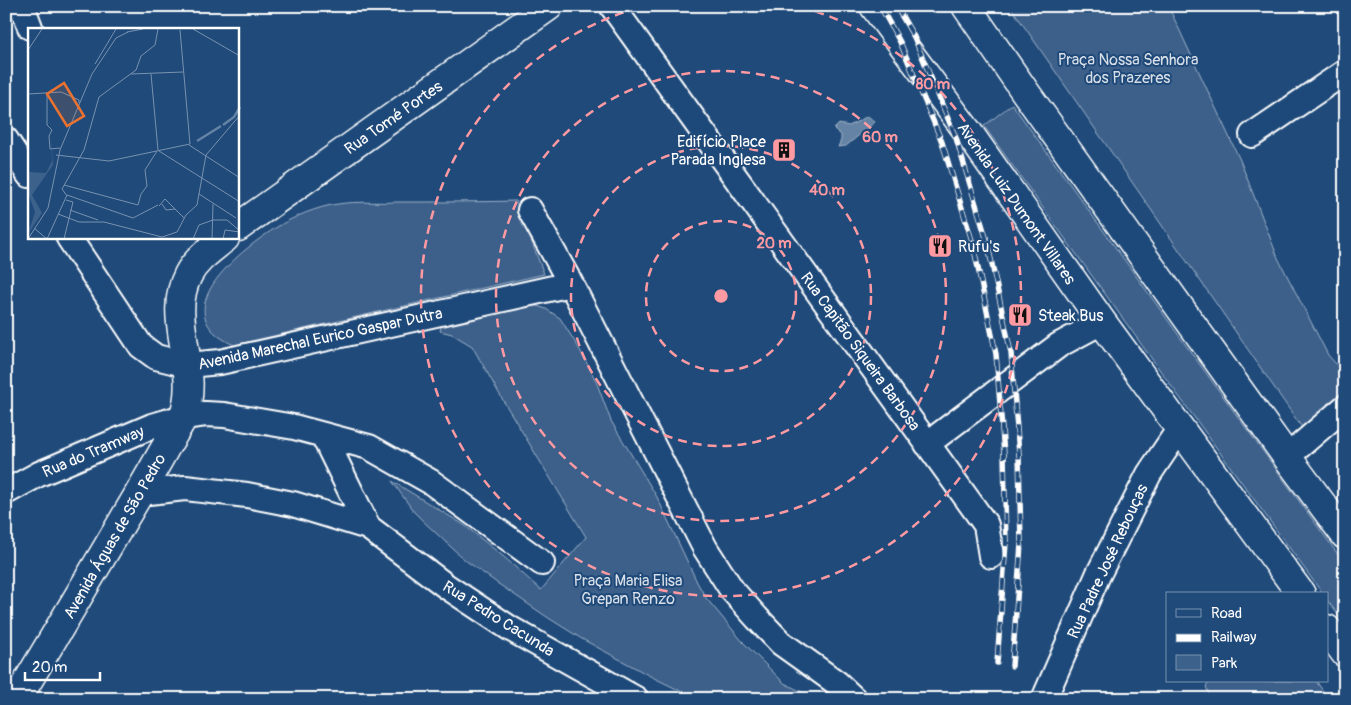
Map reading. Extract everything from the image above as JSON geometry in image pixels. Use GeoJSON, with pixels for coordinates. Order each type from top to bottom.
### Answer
{"type":"FeatureCollection","features":[{"type":"Feature","properties":{"kind":"main road","name":"Rua Tomé Portes"},"geometry":{"type":"LineString","coordinates":[[239,227],[549,6]]}},
{"type":"Feature","properties":{"kind":"main road","name":"Avenida Luiz Dumont Villares"},"geometry":{"type":"LineString","coordinates":[[874,6],[971,136],[1102,322],[1301,592]]}},
{"type":"Feature","properties":{"kind":"main road"},"geometry":{"type":"LineString","coordinates":[[966,6],[1026,93],[1345,535]]}},
{"type":"Feature","properties":{"kind":"main road"},"geometry":{"type":"LineString","coordinates":[[188,365],[180,314],[182,290],[188,274],[200,259],[224,239]]}},
{"type":"Feature","properties":{"kind":"main road","name":"Avenida Águas de São Pedro"},"geometry":{"type":"LineString","coordinates":[[17,699],[140,493],[183,416],[189,385],[188,365]]}},
{"type":"Feature","properties":{"kind":"main road"},"geometry":{"type":"LineString","coordinates":[[1328,630],[1345,653]]}},
{"type":"Feature","properties":{"kind":"street","name":"Rua Capitão Siqueira Barbosa"},"geometry":{"type":"LineString","coordinates":[[612,6],[986,525],[992,556]]}},
{"type":"Feature","properties":{"kind":"street"},"geometry":{"type":"LineString","coordinates":[[1252,135],[1345,72]]}},
{"type":"Feature","properties":{"kind":"street"},"geometry":{"type":"LineString","coordinates":[[6,140],[28,173]]}},
{"type":"Feature","properties":{"kind":"street"},"geometry":{"type":"LineString","coordinates":[[530,210],[571,284],[705,548],[732,590],[781,643],[837,683],[854,699]]}},
{"type":"Feature","properties":{"kind":"street","name":"Avenida Marechal Eurico Gaspar Dutra"},"geometry":{"type":"LineString","coordinates":[[70,239],[141,346],[156,356],[188,365],[220,362],[571,284]]}},
{"type":"Feature","properties":{"kind":"street"},"geometry":{"type":"LineString","coordinates":[[928,444],[1059,345],[1102,322]]}},
{"type":"Feature","properties":{"kind":"street"},"geometry":{"type":"LineString","coordinates":[[1287,457],[1345,407]]}},
{"type":"Feature","properties":{"kind":"street"},"geometry":{"type":"LineString","coordinates":[[183,416],[224,415],[294,427],[369,447],[431,482],[542,564]]}},
{"type":"Feature","properties":{"kind":"street","name":"Rua do Tramway"},"geometry":{"type":"LineString","coordinates":[[6,492],[39,474],[152,426],[183,416]]}},
{"type":"Feature","properties":{"kind":"street","name":"Rua Padre José Rebouças"},"geometry":{"type":"LineString","coordinates":[[1044,699],[1098,575],[1149,474],[1180,428]]}},
{"type":"Feature","properties":{"kind":"street","name":"Rua Pedro Cacunda"},"geometry":{"type":"LineString","coordinates":[[323,434],[368,527]]}},
{"type":"Feature","properties":{"kind":"street","name":"Rua Pedro Cacunda"},"geometry":{"type":"LineString","coordinates":[[140,493],[186,488],[247,495],[293,504],[368,527],[446,586],[511,629],[636,699]]}},
{"type":"Feature","properties":{"kind":"green space","name":"Praça Nossa Senhora dos Prazeres"},"geometry":{"type":"Polygon","coordinates":[[[1010,6],[1166,6],[1172,14],[1240,160],[1278,258],[1328,355],[1345,374],[1345,397],[1305,432],[1010,6]]]}},
{"type":"Feature","properties":{"kind":"green space"},"geometry":{"type":"Polygon","coordinates":[[[1012,104],[1345,564],[1345,624],[1328,601],[1328,592],[1322,592],[984,126],[1012,104]]]}},
{"type":"Feature","properties":{"kind":"green space"},"geometry":{"type":"Polygon","coordinates":[[[516,201],[544,274],[234,345],[214,332],[205,317],[206,300],[214,284],[227,267],[259,239],[305,213],[330,205],[352,203],[516,201]]]}},
{"type":"Feature","properties":{"kind":"green space","name":"Praça Maria Elisa Grepan Renzo"},"geometry":{"type":"Polygon","coordinates":[[[529,306],[546,309],[560,318],[580,350],[596,381],[611,421],[657,497],[706,598],[743,642],[784,683],[816,699],[697,699],[582,639],[550,619],[465,560],[414,512],[392,481],[464,525],[541,590],[586,537],[472,346],[452,334],[440,331],[441,327],[529,306]]]}},
{"type":"Feature","properties":{"kind":"green space"},"geometry":{"type":"Polygon","coordinates":[[[1209,682],[1317,682],[1329,699],[1211,699],[1206,687],[1209,682]]]}},
{"type":"Feature","properties":{"kind":"shaded area"},"geometry":{"type":"Polygon","coordinates":[[[868,116],[875,122],[846,146],[838,147],[841,135],[834,129],[839,124],[849,126],[868,116]]]}},
{"type":"Feature","properties":{"kind":"railway"},"geometry":{"type":"LineString","coordinates":[[880,6],[900,42],[942,142],[973,244],[996,354],[1004,454],[1006,543],[997,663]]}},
{"type":"Feature","properties":{"kind":"railway"},"geometry":{"type":"LineString","coordinates":[[896,6],[914,37],[956,138],[987,241],[1011,353],[1019,454],[1021,544],[1012,666]]}},
{"type":"Feature","properties":{"kind":"place","name":"Edifício Place Parada Inglesa"},"geometry":{"type":"Point","coordinates":[784,150]}},
{"type":"Feature","properties":{"kind":"place","name":"Rufu's"},"geometry":{"type":"Point","coordinates":[940,246]}},
{"type":"Feature","properties":{"kind":"place","name":"Steak Bus"},"geometry":{"type":"Point","coordinates":[1020,315]}}]}
